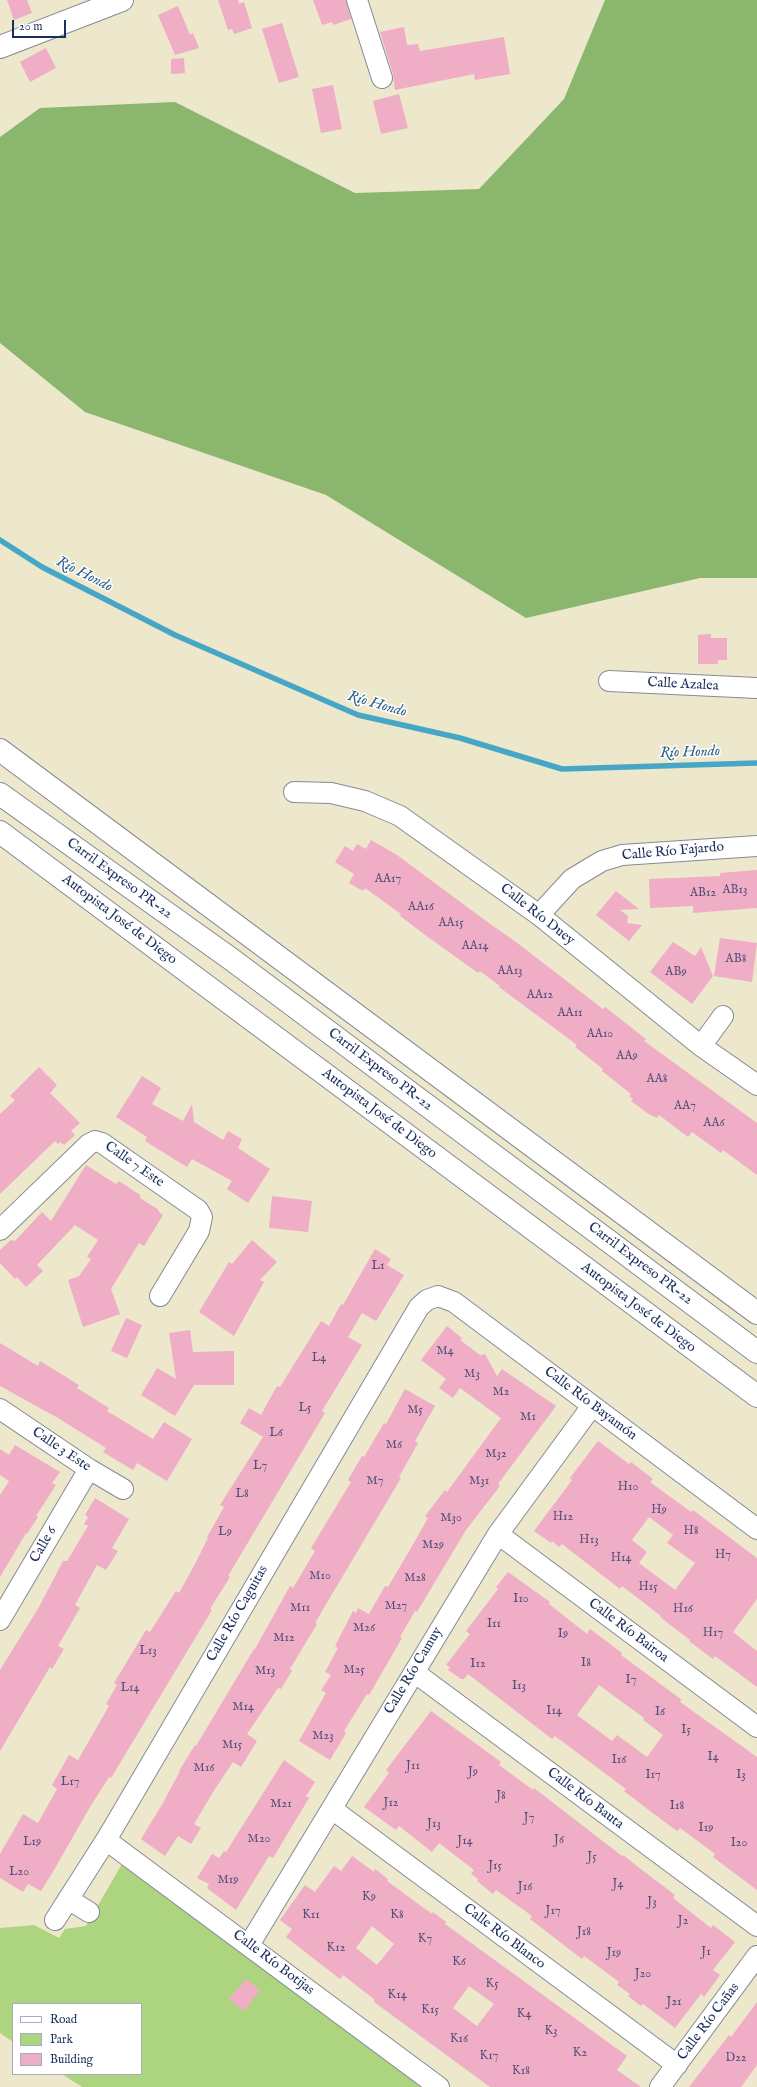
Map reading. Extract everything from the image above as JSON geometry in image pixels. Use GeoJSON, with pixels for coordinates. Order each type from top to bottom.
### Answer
{"type":"FeatureCollection","features":[{"type":"Feature","properties":{"kind":"main road"},"geometry":{"type":"LineString","coordinates":[[0,47],[122,0]]}},
{"type":"Feature","properties":{"kind":"main road"},"geometry":{"type":"LineString","coordinates":[[0,750],[757,1313]]}},
{"type":"Feature","properties":{"kind":"main road","name":"Carril Expreso PR-22"},"geometry":{"type":"LineString","coordinates":[[0,794],[231,959],[757,1352]]}},
{"type":"Feature","properties":{"kind":"main road","name":"Autopista José de Diego"},"geometry":{"type":"LineString","coordinates":[[0,832],[757,1396]]}},
{"type":"Feature","properties":{"kind":"street"},"geometry":{"type":"LineString","coordinates":[[357,0],[382,78]]}},
{"type":"Feature","properties":{"kind":"street","name":"Calle Azalea"},"geometry":{"type":"LineString","coordinates":[[609,681],[757,688]]}},
{"type":"Feature","properties":{"kind":"street","name":"Calle Río Duey"},"geometry":{"type":"LineString","coordinates":[[294,792],[331,793],[365,801],[400,816],[539,915],[700,1046],[757,1085]]}},
{"type":"Feature","properties":{"kind":"street","name":"Calle Río Fajardo"},"geometry":{"type":"LineString","coordinates":[[539,915],[572,879],[609,859],[622,855],[757,846]]}},
{"type":"Feature","properties":{"kind":"street"},"geometry":{"type":"LineString","coordinates":[[700,1046],[723,1016]]}},
{"type":"Feature","properties":{"kind":"street","name":"Calle 7 Este"},"geometry":{"type":"LineString","coordinates":[[0,1230],[89,1144],[95,1141],[102,1142],[198,1210],[202,1217],[199,1231],[160,1296]]}},
{"type":"Feature","properties":{"kind":"street","name":"Calle Río Bayamón"},"geometry":{"type":"LineString","coordinates":[[419,1307],[427,1300],[438,1296],[454,1302],[757,1529]]}},
{"type":"Feature","properties":{"kind":"street","name":"Calle Río Caguitas"},"geometry":{"type":"LineString","coordinates":[[55,1920],[106,1840],[419,1307]]}},
{"type":"Feature","properties":{"kind":"street","name":"Calle Río Camuy"},"geometry":{"type":"LineString","coordinates":[[249,1945],[498,1534],[592,1406]]}},
{"type":"Feature","properties":{"kind":"street","name":"Calle 3 Este"},"geometry":{"type":"LineString","coordinates":[[0,1409],[89,1469],[123,1489]]}},
{"type":"Feature","properties":{"kind":"street","name":"Calle 6"},"geometry":{"type":"LineString","coordinates":[[0,1620],[89,1469]]}},
{"type":"Feature","properties":{"kind":"street","name":"Calle Río Bairoa"},"geometry":{"type":"LineString","coordinates":[[498,1534],[757,1727]]}},
{"type":"Feature","properties":{"kind":"street","name":"Calle Río Bauta"},"geometry":{"type":"LineString","coordinates":[[414,1672],[757,1926]]}},
{"type":"Feature","properties":{"kind":"street","name":"Calle Río Blanco"},"geometry":{"type":"LineString","coordinates":[[332,1809],[677,2065]]}},
{"type":"Feature","properties":{"kind":"street","name":"Calle Río Botijas"},"geometry":{"type":"LineString","coordinates":[[106,1840],[439,2087]]}},
{"type":"Feature","properties":{"kind":"street"},"geometry":{"type":"LineString","coordinates":[[68,1899],[89,1912]]}},
{"type":"Feature","properties":{"kind":"street","name":"Calle Río Cañas"},"geometry":{"type":"LineString","coordinates":[[660,2087],[757,1956]]}},
{"type":"Feature","properties":{"kind":"green space"},"geometry":{"type":"Polygon","coordinates":[[[605,0],[757,0],[757,578],[700,578],[526,618],[326,495],[85,412],[0,343],[0,137],[40,108],[175,102],[355,193],[479,189],[564,99],[605,0]]]}},
{"type":"Feature","properties":{"kind":"green space"},"geometry":{"type":"Polygon","coordinates":[[[122,1864],[421,2087],[82,2087],[64,2075],[142,2075],[142,2003],[12,2003],[12,2041],[0,2033],[0,1928],[34,1925],[59,1938],[65,1929],[86,1926],[122,1864]]]}},
{"type":"Feature","properties":{"kind":"building"},"geometry":{"type":"Polygon","coordinates":[[[7,0],[27,0],[32,13],[14,20],[7,0]]]}},
{"type":"Feature","properties":{"kind":"building"},"geometry":{"type":"Polygon","coordinates":[[[218,0],[238,0],[239,4],[244,2],[252,28],[234,34],[232,29],[228,30],[218,0]]]}},
{"type":"Feature","properties":{"kind":"building"},"geometry":{"type":"Polygon","coordinates":[[[313,0],[346,0],[351,19],[333,25],[332,22],[322,25],[313,0]]]}},
{"type":"Feature","properties":{"kind":"building"},"geometry":{"type":"Polygon","coordinates":[[[178,6],[190,35],[193,33],[199,48],[175,55],[158,15],[178,6]]]}},
{"type":"Feature","properties":{"kind":"building"},"geometry":{"type":"Polygon","coordinates":[[[282,23],[299,77],[279,83],[262,29],[282,23]]]}},
{"type":"Feature","properties":{"kind":"building"},"geometry":{"type":"Polygon","coordinates":[[[404,27],[407,45],[418,44],[420,51],[504,37],[510,74],[475,80],[474,74],[395,90],[393,74],[380,32],[404,27]]]}},
{"type":"Feature","properties":{"kind":"building"},"geometry":{"type":"Polygon","coordinates":[[[46,48],[56,68],[30,82],[20,62],[46,48]]]}},
{"type":"Feature","properties":{"kind":"building"},"geometry":{"type":"Polygon","coordinates":[[[184,58],[185,73],[171,74],[171,59],[184,58]]]}},
{"type":"Feature","properties":{"kind":"building"},"geometry":{"type":"Polygon","coordinates":[[[333,85],[342,129],[321,133],[312,89],[333,85]]]}},
{"type":"Feature","properties":{"kind":"building"},"geometry":{"type":"Polygon","coordinates":[[[399,94],[408,128],[381,134],[373,101],[399,94]]]}},
{"type":"Feature","properties":{"kind":"building"},"geometry":{"type":"Polygon","coordinates":[[[711,634],[711,638],[727,638],[727,660],[718,660],[718,664],[698,664],[698,635],[711,634]]]}},
{"type":"Feature","properties":{"kind":"building"},"geometry":{"type":"Polygon","coordinates":[[[371,840],[397,855],[516,942],[603,1009],[605,1007],[646,1039],[644,1041],[757,1123],[757,1175],[723,1150],[721,1153],[692,1132],[688,1137],[659,1115],[657,1118],[647,1113],[631,1101],[633,1099],[629,1096],[631,1094],[575,1047],[577,1045],[480,971],[478,973],[428,937],[400,916],[401,914],[365,888],[363,891],[349,883],[354,874],[335,862],[345,846],[353,851],[357,844],[366,849],[371,840]]]}},
{"type":"Feature","properties":{"kind":"building"},"geometry":{"type":"Polygon","coordinates":[[[757,870],[757,908],[693,913],[693,906],[650,908],[649,879],[720,876],[720,873],[757,870]]]}},
{"type":"Feature","properties":{"kind":"building"},"geometry":{"type":"Polygon","coordinates":[[[616,891],[639,909],[620,910],[628,916],[627,923],[642,925],[629,941],[596,915],[616,891]]]}},
{"type":"Feature","properties":{"kind":"building"},"geometry":{"type":"Polygon","coordinates":[[[720,938],[757,943],[752,982],[714,976],[720,938]]]}},
{"type":"Feature","properties":{"kind":"building"},"geometry":{"type":"Polygon","coordinates":[[[673,942],[695,956],[701,947],[713,976],[692,1004],[650,972],[673,942]]]}},
{"type":"Feature","properties":{"kind":"building"},"geometry":{"type":"Polygon","coordinates":[[[39,1067],[57,1085],[50,1093],[80,1123],[71,1131],[75,1135],[64,1145],[60,1142],[58,1144],[55,1141],[0,1194],[0,1114],[15,1100],[10,1096],[39,1067]]]}},
{"type":"Feature","properties":{"kind":"building"},"geometry":{"type":"Polygon","coordinates":[[[142,1076],[161,1088],[152,1104],[183,1121],[192,1104],[194,1122],[223,1140],[228,1131],[242,1139],[238,1148],[270,1169],[248,1203],[227,1189],[232,1181],[192,1159],[187,1167],[145,1141],[147,1137],[116,1117],[142,1076]]]}},
{"type":"Feature","properties":{"kind":"building"},"geometry":{"type":"Polygon","coordinates":[[[86,1165],[116,1184],[119,1181],[140,1195],[140,1198],[159,1210],[158,1211],[163,1215],[144,1246],[139,1243],[111,1289],[120,1314],[83,1327],[68,1280],[79,1276],[91,1259],[87,1257],[98,1240],[75,1225],[37,1265],[43,1271],[26,1287],[17,1277],[15,1279],[0,1263],[0,1250],[11,1240],[15,1241],[42,1212],[51,1221],[86,1165]]]}},
{"type":"Feature","properties":{"kind":"building"},"geometry":{"type":"Polygon","coordinates":[[[272,1196],[312,1201],[308,1232],[269,1228],[272,1196]]]}},
{"type":"Feature","properties":{"kind":"building"},"geometry":{"type":"Polygon","coordinates":[[[252,1240],[277,1262],[260,1280],[264,1282],[234,1336],[199,1312],[229,1262],[232,1264],[252,1240]]]}},
{"type":"Feature","properties":{"kind":"building"},"geometry":{"type":"Polygon","coordinates":[[[375,1249],[391,1259],[387,1265],[404,1275],[376,1321],[362,1313],[348,1337],[362,1345],[322,1411],[325,1413],[228,1576],[230,1577],[210,1609],[212,1610],[111,1778],[109,1777],[90,1807],[41,1891],[28,1884],[23,1892],[0,1878],[0,1854],[23,1814],[38,1823],[57,1789],[52,1785],[69,1755],[78,1760],[109,1706],[106,1704],[117,1685],[114,1683],[146,1630],[150,1632],[176,1591],[179,1593],[224,1507],[220,1505],[263,1437],[240,1423],[249,1408],[261,1415],[277,1386],[280,1387],[321,1321],[329,1326],[341,1304],[343,1305],[375,1249]]]}},
{"type":"Feature","properties":{"kind":"building"},"geometry":{"type":"Polygon","coordinates":[[[126,1318],[142,1325],[127,1358],[111,1351],[126,1318]]]}},
{"type":"Feature","properties":{"kind":"building"},"geometry":{"type":"Polygon","coordinates":[[[447,1326],[462,1338],[460,1340],[480,1355],[485,1354],[497,1376],[502,1369],[556,1406],[498,1484],[500,1486],[466,1530],[417,1612],[415,1611],[400,1637],[402,1638],[369,1695],[367,1694],[344,1731],[346,1733],[330,1760],[299,1741],[326,1693],[321,1690],[331,1675],[325,1672],[338,1648],[335,1646],[353,1611],[356,1613],[358,1608],[369,1614],[385,1586],[388,1587],[411,1548],[428,1518],[425,1516],[445,1490],[447,1492],[501,1418],[460,1388],[453,1398],[439,1388],[446,1379],[421,1360],[447,1326]]]}},
{"type":"Feature","properties":{"kind":"building"},"geometry":{"type":"Polygon","coordinates":[[[190,1330],[193,1352],[234,1351],[234,1385],[194,1385],[175,1416],[141,1395],[157,1368],[176,1379],[169,1333],[190,1330]]]}},
{"type":"Feature","properties":{"kind":"building"},"geometry":{"type":"Polygon","coordinates":[[[0,1343],[38,1366],[40,1361],[79,1385],[77,1388],[109,1408],[107,1411],[153,1439],[164,1422],[192,1439],[167,1481],[137,1463],[133,1470],[103,1452],[106,1448],[58,1418],[0,1386],[0,1343]]]}},
{"type":"Feature","properties":{"kind":"building"},"geometry":{"type":"Polygon","coordinates":[[[405,1389],[435,1406],[415,1441],[418,1443],[399,1477],[401,1478],[315,1623],[317,1624],[290,1669],[292,1671],[281,1689],[278,1688],[247,1734],[257,1741],[241,1767],[233,1762],[213,1792],[194,1824],[201,1828],[191,1844],[178,1836],[165,1856],[141,1839],[163,1803],[179,1771],[195,1745],[196,1746],[255,1649],[290,1586],[293,1588],[315,1551],[311,1548],[351,1482],[348,1480],[362,1456],[364,1457],[384,1423],[386,1424],[405,1389]]]}},
{"type":"Feature","properties":{"kind":"building"},"geometry":{"type":"Polygon","coordinates":[[[598,1441],[629,1464],[631,1462],[653,1479],[650,1482],[691,1512],[693,1510],[757,1558],[757,1599],[733,1632],[757,1651],[757,1687],[715,1656],[713,1659],[622,1586],[620,1589],[562,1544],[559,1547],[552,1541],[551,1543],[534,1531],[572,1480],[570,1478],[598,1441]],[[649,1517],[632,1540],[647,1552],[639,1563],[675,1590],[695,1563],[667,1543],[673,1535],[649,1517]]]}},
{"type":"Feature","properties":{"kind":"building"},"geometry":{"type":"Polygon","coordinates":[[[15,1445],[60,1472],[52,1483],[56,1485],[36,1516],[38,1517],[27,1534],[26,1533],[0,1577],[0,1495],[9,1481],[0,1475],[0,1449],[9,1455],[15,1445]]]}},
{"type":"Feature","properties":{"kind":"building"},"geometry":{"type":"Polygon","coordinates":[[[95,1498],[129,1519],[112,1548],[118,1551],[106,1570],[97,1565],[75,1605],[80,1608],[58,1646],[64,1649],[52,1669],[50,1667],[0,1751],[0,1670],[39,1607],[63,1561],[67,1561],[88,1526],[84,1524],[88,1517],[85,1515],[95,1498]]]}},
{"type":"Feature","properties":{"kind":"building"},"geometry":{"type":"Polygon","coordinates":[[[508,1572],[550,1602],[549,1604],[587,1634],[590,1629],[622,1653],[621,1655],[682,1700],[680,1702],[757,1757],[757,1890],[713,1857],[715,1854],[680,1828],[677,1831],[624,1791],[626,1789],[555,1736],[552,1739],[468,1674],[464,1679],[461,1679],[448,1670],[450,1667],[446,1665],[470,1634],[466,1631],[498,1589],[496,1587],[508,1572]],[[599,1685],[577,1715],[612,1741],[617,1735],[647,1757],[663,1735],[643,1720],[644,1718],[599,1685]]]}},
{"type":"Feature","properties":{"kind":"building"},"geometry":{"type":"Polygon","coordinates":[[[431,1711],[501,1762],[499,1765],[533,1790],[534,1788],[675,1895],[673,1898],[711,1928],[713,1925],[735,1942],[713,1970],[720,1975],[704,1997],[701,1994],[675,2028],[643,2004],[641,2006],[628,1996],[630,1994],[617,1985],[619,1982],[584,1956],[582,1959],[530,1919],[532,1916],[496,1890],[493,1894],[471,1874],[474,1870],[439,1843],[432,1852],[399,1826],[396,1830],[364,1807],[389,1773],[386,1770],[431,1711]]]}},
{"type":"Feature","properties":{"kind":"building"},"geometry":{"type":"Polygon","coordinates":[[[284,1760],[315,1782],[306,1796],[309,1798],[273,1858],[269,1856],[236,1910],[207,1888],[209,1884],[197,1878],[212,1854],[219,1858],[224,1851],[226,1852],[284,1760]]]}},
{"type":"Feature","properties":{"kind":"building"},"geometry":{"type":"Polygon","coordinates":[[[352,1856],[374,1872],[375,1869],[388,1879],[387,1881],[432,1914],[433,1912],[446,1922],[445,1924],[627,2056],[617,2070],[641,2087],[490,2087],[374,2002],[375,2000],[343,1975],[340,1979],[286,1937],[292,1929],[280,1920],[305,1885],[315,1892],[334,1866],[341,1871],[352,1856]],[[372,1926],[356,1948],[377,1965],[394,1944],[372,1926]],[[469,1986],[453,2008],[477,2026],[494,2004],[469,1986]]]}},
{"type":"Feature","properties":{"kind":"building"},"geometry":{"type":"Polygon","coordinates":[[[246,1979],[260,1990],[244,2011],[229,1999],[246,1979]]]}},
{"type":"Feature","properties":{"kind":"building"},"geometry":{"type":"Polygon","coordinates":[[[757,2002],[757,2065],[741,2087],[689,2087],[729,2035],[731,2037],[757,2002]]]}},
{"type":"Feature","properties":{"kind":"waterway","name":"Río Hondo"},"geometry":{"type":"LineString","coordinates":[[0,540],[42,567],[175,635],[358,715],[460,738],[562,769],[757,763]]}}]}
